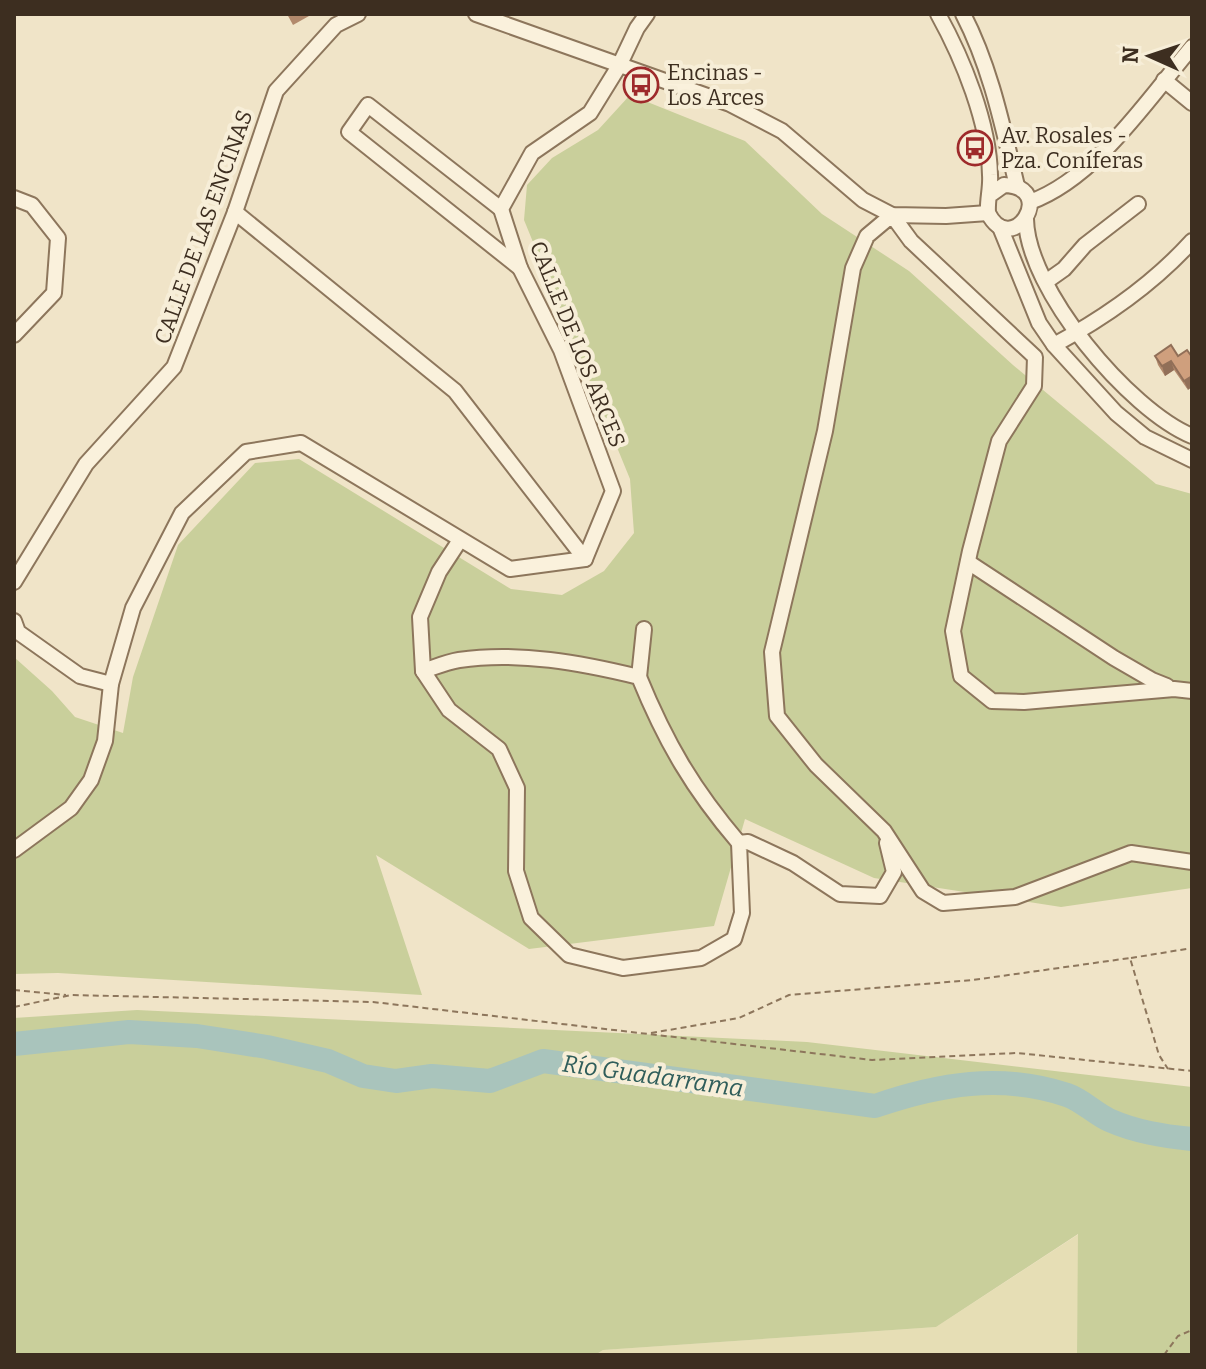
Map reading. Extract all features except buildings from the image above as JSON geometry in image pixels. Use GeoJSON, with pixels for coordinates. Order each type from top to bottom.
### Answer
{"type":"FeatureCollection","features":[{"type":"Feature","properties":{"kind":"street","name":"CALLE DE LAS ENCINAS"},"geometry":{"type":"LineString","coordinates":[[14,582],[86,464],[174,367],[235,212],[276,91],[336,25],[358,14]]}},
{"type":"Feature","properties":{"kind":"street"},"geometry":{"type":"LineString","coordinates":[[476,14],[730,104],[782,131],[863,200],[892,215],[988,213]]}},
{"type":"Feature","properties":{"kind":"street"},"geometry":{"type":"LineString","coordinates":[[520,268],[349,132],[368,105],[501,209],[532,153],[590,113],[647,14]]}},
{"type":"Feature","properties":{"kind":"street"},"geometry":{"type":"LineString","coordinates":[[938,14],[960,53],[976,104],[989,156],[988,213],[1000,227],[1039,323],[1054,345],[1116,413],[1145,437],[1192,460]]}},
{"type":"Feature","properties":{"kind":"street"},"geometry":{"type":"LineString","coordinates":[[963,14],[977,41],[1008,141],[1017,186],[1030,202],[1026,231],[1033,256],[1076,333],[1129,393],[1174,429],[1192,436]]}},
{"type":"Feature","properties":{"kind":"street"},"geometry":{"type":"LineString","coordinates":[[1030,202],[1050,195],[1101,154],[1192,47]]}},
{"type":"Feature","properties":{"kind":"street"},"geometry":{"type":"LineString","coordinates":[[1164,80],[1192,103]]}},
{"type":"Feature","properties":{"kind":"street"},"geometry":{"type":"LineString","coordinates":[[990,195],[1004,185],[1017,186]]}},
{"type":"Feature","properties":{"kind":"street"},"geometry":{"type":"LineString","coordinates":[[14,198],[32,205],[58,238],[54,293],[14,335]]}},
{"type":"Feature","properties":{"kind":"street"},"geometry":{"type":"LineString","coordinates":[[1047,281],[1064,269],[1085,245],[1138,204]]}},
{"type":"Feature","properties":{"kind":"street","name":"CALLE DE LOS ARCES"},"geometry":{"type":"LineString","coordinates":[[501,209],[520,268],[561,350],[613,491],[585,559]]}},
{"type":"Feature","properties":{"kind":"street"},"geometry":{"type":"LineString","coordinates":[[235,212],[455,391],[585,559]]}},
{"type":"Feature","properties":{"kind":"street"},"geometry":{"type":"LineString","coordinates":[[892,215],[911,241],[1035,357],[1034,386],[999,441],[968,562],[953,631],[961,676],[992,701],[1037,702],[1174,689],[1192,691]]}},
{"type":"Feature","properties":{"kind":"street"},"geometry":{"type":"LineString","coordinates":[[892,215],[867,236],[853,268],[825,431],[772,652],[777,716],[816,765],[884,831],[923,891],[943,903],[1015,897],[1131,853],[1192,862]]}},
{"type":"Feature","properties":{"kind":"street"},"geometry":{"type":"LineString","coordinates":[[1000,227],[1013,228],[1026,219]]}},
{"type":"Feature","properties":{"kind":"street"},"geometry":{"type":"LineString","coordinates":[[1054,345],[1167,269],[1192,241]]}},
{"type":"Feature","properties":{"kind":"street"},"geometry":{"type":"LineString","coordinates":[[14,850],[71,808],[91,780],[105,741],[111,684],[133,608],[182,513],[246,452],[301,443],[510,569],[585,559]]}},
{"type":"Feature","properties":{"kind":"street"},"geometry":{"type":"LineString","coordinates":[[460,540],[439,572],[420,617],[423,671],[449,710],[499,749],[517,788],[516,871],[531,918],[569,955],[623,968],[701,958],[734,939],[742,913],[739,843],[689,779],[659,725],[639,677],[644,629]]}},
{"type":"Feature","properties":{"kind":"street"},"geometry":{"type":"LineString","coordinates":[[968,562],[1114,658],[1174,689]]}},
{"type":"Feature","properties":{"kind":"street"},"geometry":{"type":"LineString","coordinates":[[14,621],[18,632],[80,676],[111,684]]}},
{"type":"Feature","properties":{"kind":"street"},"geometry":{"type":"LineString","coordinates":[[423,671],[459,660],[520,657],[602,668],[639,677]]}},
{"type":"Feature","properties":{"kind":"street"},"geometry":{"type":"LineString","coordinates":[[739,843],[748,842],[793,863],[840,894],[880,896],[894,872],[884,831]]}},
{"type":"Feature","properties":{"kind":"path"},"geometry":{"type":"LineString","coordinates":[[646,1033],[739,1018],[789,995],[973,980],[1192,948]]}},
{"type":"Feature","properties":{"kind":"path"},"geometry":{"type":"LineString","coordinates":[[1130,958],[1159,1055],[1168,1070]]}},
{"type":"Feature","properties":{"kind":"path"},"geometry":{"type":"LineString","coordinates":[[14,990],[71,995],[373,1002],[872,1060],[1017,1053],[1192,1071]]}},
{"type":"Feature","properties":{"kind":"path"},"geometry":{"type":"LineString","coordinates":[[14,1007],[71,995]]}},
{"type":"Feature","properties":{"kind":"path"},"geometry":{"type":"LineString","coordinates":[[1164,1355],[1178,1336],[1192,1330]]}},
{"type":"Feature","properties":{"kind":"shaded area"},"geometry":{"type":"Polygon","coordinates":[[[1079,1234],[1077,1355],[595,1355],[603,1350],[936,1327],[1079,1234]]]}},
{"type":"Feature","properties":{"kind":"green space"},"geometry":{"type":"Polygon","coordinates":[[[630,95],[745,141],[822,214],[909,271],[1013,365],[1156,484],[1192,494],[1192,888],[1061,907],[874,878],[745,819],[714,926],[529,949],[376,855],[422,995],[58,973],[14,974],[14,657],[52,691],[75,717],[123,733],[133,677],[178,545],[255,463],[299,459],[511,589],[562,595],[604,571],[634,533],[630,479],[524,220],[527,185],[552,158],[598,130],[630,95]]]}},
{"type":"Feature","properties":{"kind":"green space"},"geometry":{"type":"Polygon","coordinates":[[[137,1010],[807,1042],[1192,1087],[1192,1355],[1077,1355],[1078,1234],[936,1327],[603,1350],[595,1355],[14,1355],[14,1018],[137,1010]]]}},
{"type":"Feature","properties":{"kind":"waterway","name":"Río Guadarrama"},"geometry":{"type":"LineString","coordinates":[[14,1044],[129,1032],[197,1036],[267,1047],[328,1061],[363,1076],[396,1081],[432,1076],[490,1081],[543,1061],[875,1106],[946,1087],[1018,1084],[1067,1095],[1129,1128],[1192,1139]]}},
{"type":"Feature","properties":{"kind":"place","name":"Encinas - Los Arces"},"geometry":{"type":"Point","coordinates":[641,85]}},
{"type":"Feature","properties":{"kind":"place","name":"Av. Rosales - Pza. Coníferas"},"geometry":{"type":"Point","coordinates":[975,148]}}]}
